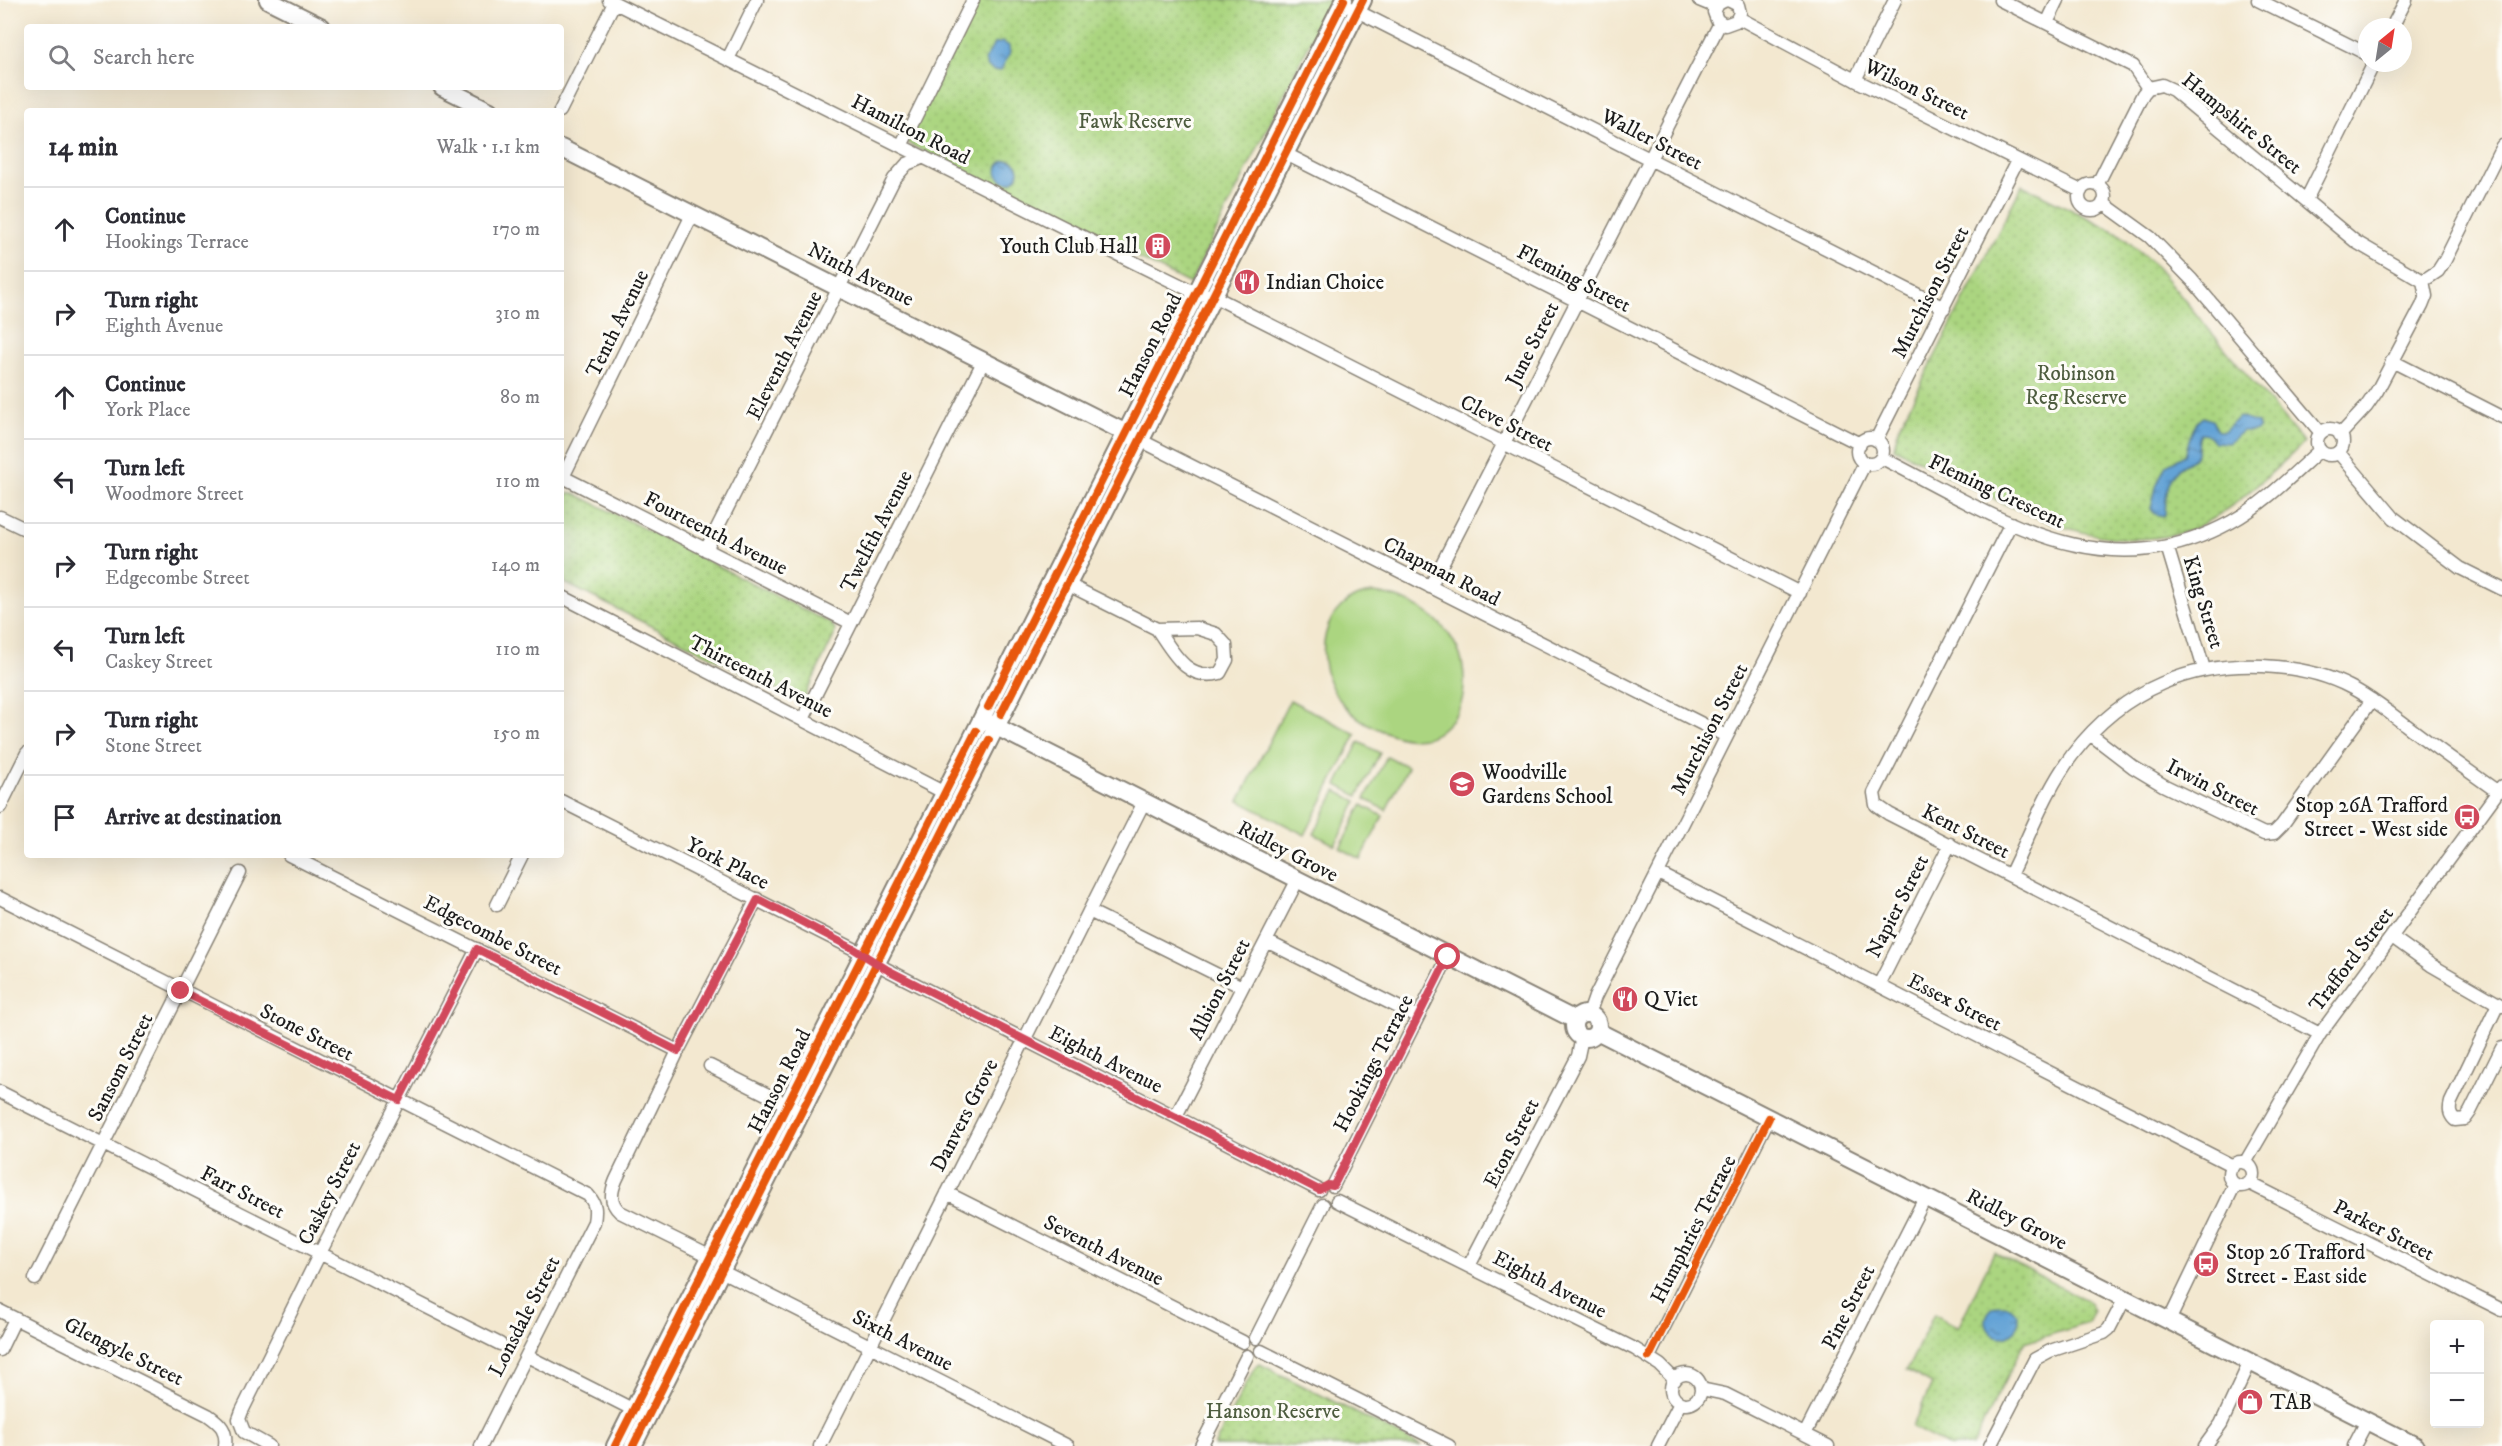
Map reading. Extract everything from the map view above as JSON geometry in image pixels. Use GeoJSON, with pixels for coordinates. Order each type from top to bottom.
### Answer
{"type":"FeatureCollection","features":[{"type":"Feature","properties":{"kind":"main road"},"geometry":{"type":"LineString","coordinates":[[268,0],[316,24]]}},
{"type":"Feature","properties":{"kind":"main road","name":"Hanson Road"},"geometry":{"type":"LineString","coordinates":[[615,1446],[640,1413],[870,959],[955,807],[988,723],[1133,436],[1213,296],[1343,2]]}},
{"type":"Feature","properties":{"kind":"main road","name":"Hanson Road"},"geometry":{"type":"LineString","coordinates":[[1133,436],[1196,293],[1360,6]]}},
{"type":"Feature","properties":{"kind":"main road"},"geometry":{"type":"LineString","coordinates":[[448,90],[484,108]]}},
{"type":"Feature","properties":{"kind":"main road","name":"Ninth Avenue"},"geometry":{"type":"LineString","coordinates":[[564,150],[1133,436]]}},
{"type":"Feature","properties":{"kind":"main road","name":"Hanson Road"},"geometry":{"type":"LineString","coordinates":[[870,959],[943,792],[988,723]]}},
{"type":"Feature","properties":{"kind":"main road","name":"Ridley Grove"},"geometry":{"type":"LineString","coordinates":[[988,723],[1448,957],[1582,1017]]}},
{"type":"Feature","properties":{"kind":"main road"},"geometry":{"type":"LineString","coordinates":[[943,792],[951,799],[955,807]]}},
{"type":"Feature","properties":{"kind":"main road"},"geometry":{"type":"LineString","coordinates":[[1582,1017],[1574,1027],[1577,1034],[1590,1034]]}},
{"type":"Feature","properties":{"kind":"main road","name":"Ridley Grove"},"geometry":{"type":"LineString","coordinates":[[1590,1034],[1769,1118],[2124,1300],[2416,1446]]}},
{"type":"Feature","properties":{"kind":"main road","name":"Hanson Road"},"geometry":{"type":"LineString","coordinates":[[633,1446],[640,1413]]}},
{"type":"Feature","properties":{"kind":"street"},"geometry":{"type":"LineString","coordinates":[[728,59],[757,0]]}},
{"type":"Feature","properties":{"kind":"street"},"geometry":{"type":"LineString","coordinates":[[901,146],[973,0]]}},
{"type":"Feature","properties":{"kind":"street"},"geometry":{"type":"LineString","coordinates":[[1700,0],[1728,2],[1739,9],[1739,18],[1731,25],[1720,23],[1715,16],[1728,2]]}},
{"type":"Feature","properties":{"kind":"street"},"geometry":{"type":"LineString","coordinates":[[1855,80],[1895,0]]}},
{"type":"Feature","properties":{"kind":"street","name":"Hampshire Street"},"geometry":{"type":"LineString","coordinates":[[2000,0],[2133,66],[2148,88],[2162,85],[2173,90],[2356,242],[2423,281]]}},
{"type":"Feature","properties":{"kind":"street"},"geometry":{"type":"LineString","coordinates":[[2047,23],[2058,0]]}},
{"type":"Feature","properties":{"kind":"street"},"geometry":{"type":"LineString","coordinates":[[2258,0],[2358,50]]}},
{"type":"Feature","properties":{"kind":"street"},"geometry":{"type":"LineString","coordinates":[[2397,18],[2406,0]]}},
{"type":"Feature","properties":{"kind":"street"},"geometry":{"type":"LineString","coordinates":[[561,108],[611,1]]}},
{"type":"Feature","properties":{"kind":"street","name":"Hamilton Road"},"geometry":{"type":"LineString","coordinates":[[611,1],[1196,293]]}},
{"type":"Feature","properties":{"kind":"street","name":"Waller Street"},"geometry":{"type":"LineString","coordinates":[[1343,2],[1360,6],[1649,159],[1944,308]]}},
{"type":"Feature","properties":{"kind":"street","name":"Wilson Street"},"geometry":{"type":"LineString","coordinates":[[1739,18],[1855,80],[2081,192]]}},
{"type":"Feature","properties":{"kind":"street","name":"June Street"},"geometry":{"type":"LineString","coordinates":[[1430,587],[1720,23]]}},
{"type":"Feature","properties":{"kind":"street"},"geometry":{"type":"LineString","coordinates":[[2306,200],[2370,72]]}},
{"type":"Feature","properties":{"kind":"street"},"geometry":{"type":"LineString","coordinates":[[2097,185],[2148,88]]}},
{"type":"Feature","properties":{"kind":"street"},"geometry":{"type":"LineString","coordinates":[[2340,435],[2366,407],[2392,361],[2426,296],[2423,281],[2438,271],[2445,260],[2502,146]]}},
{"type":"Feature","properties":{"kind":"street","name":"Fleming Street"},"geometry":{"type":"LineString","coordinates":[[1277,150],[1860,444]]}},
{"type":"Feature","properties":{"kind":"street","name":"Eleventh Avenue"},"geometry":{"type":"LineString","coordinates":[[706,550],[894,180],[907,164],[924,157]]}},
{"type":"Feature","properties":{"kind":"street","name":"Murchison Street"},"geometry":{"type":"LineString","coordinates":[[1876,440],[2017,160]]}},
{"type":"Feature","properties":{"kind":"street"},"geometry":{"type":"LineString","coordinates":[[2097,185],[2104,193],[2103,203],[2096,209],[2085,207],[2080,200],[2081,192],[2086,186],[2097,185]]}},
{"type":"Feature","properties":{"kind":"street"},"geometry":{"type":"LineString","coordinates":[[2103,203],[2151,237],[2192,280],[2321,433]]}},
{"type":"Feature","properties":{"kind":"street","name":"Tenth Avenue"},"geometry":{"type":"LineString","coordinates":[[564,475],[692,215]]}},
{"type":"Feature","properties":{"kind":"street","name":"Cleve Street"},"geometry":{"type":"LineString","coordinates":[[1196,293],[1213,296],[1800,593]]}},
{"type":"Feature","properties":{"kind":"street"},"geometry":{"type":"LineString","coordinates":[[2392,361],[2502,417]]}},
{"type":"Feature","properties":{"kind":"street","name":"Twelfth Avenue"},"geometry":{"type":"LineString","coordinates":[[803,719],[983,362]]}},
{"type":"Feature","properties":{"kind":"street"},"geometry":{"type":"LineString","coordinates":[[2329,429],[2340,435],[2343,442],[2338,452],[2331,455],[2320,450],[2317,444],[2321,433],[2329,429]]}},
{"type":"Feature","properties":{"kind":"street","name":"Chapman Road"},"geometry":{"type":"LineString","coordinates":[[1133,436],[1726,736]]}},
{"type":"Feature","properties":{"kind":"street"},"geometry":{"type":"LineString","coordinates":[[1870,439],[1876,440],[1883,448],[1881,458],[1874,463],[1865,463],[1858,455],[1860,444],[1870,439]]}},
{"type":"Feature","properties":{"kind":"street","name":"Fleming Crescent"},"geometry":{"type":"LineString","coordinates":[[1881,458],[2011,523],[2056,542],[2084,548],[2117,551],[2167,546],[2187,541],[2234,520],[2257,504],[2320,450]]}},
{"type":"Feature","properties":{"kind":"street"},"geometry":{"type":"LineString","coordinates":[[2338,452],[2394,518],[2460,568],[2502,589]]}},
{"type":"Feature","properties":{"kind":"street","name":"Murchison Street"},"geometry":{"type":"LineString","coordinates":[[1582,1017],[1595,997],[1865,463]]}},
{"type":"Feature","properties":{"kind":"street","name":"Fourteenth Avenue"},"geometry":{"type":"LineString","coordinates":[[564,480],[851,623]]}},
{"type":"Feature","properties":{"kind":"street"},"geometry":{"type":"LineString","coordinates":[[0,517],[24,529]]}},
{"type":"Feature","properties":{"kind":"street","name":"Kent Street"},"geometry":{"type":"LineString","coordinates":[[2011,523],[1874,793],[1876,805],[2319,1034]]}},
{"type":"Feature","properties":{"kind":"street","name":"King Street"},"geometry":{"type":"LineString","coordinates":[[2167,546],[2204,669]]}},
{"type":"Feature","properties":{"kind":"street"},"geometry":{"type":"LineString","coordinates":[[1060,580],[1157,629],[1189,671],[1207,677],[1220,674],[1227,660],[1226,645],[1216,634],[1197,628],[1157,629]]}},
{"type":"Feature","properties":{"kind":"street","name":"Thirteenth Avenue"},"geometry":{"type":"LineString","coordinates":[[564,598],[943,792]]}},
{"type":"Feature","properties":{"kind":"street"},"geometry":{"type":"LineString","coordinates":[[2010,875],[2055,782],[2072,755],[2090,734],[2120,706],[2148,689],[2176,677],[2204,669],[2235,665],[2289,668],[2322,675],[2349,686],[2372,700],[2500,789]]}},
{"type":"Feature","properties":{"kind":"street","name":"Irwin Street"},"geometry":{"type":"LineString","coordinates":[[2090,734],[2133,767],[2163,785],[2264,834],[2274,832],[2282,825],[2372,700]]}},
{"type":"Feature","properties":{"kind":"street"},"geometry":{"type":"LineString","coordinates":[[0,807],[24,759]]}},
{"type":"Feature","properties":{"kind":"street","name":"Trafford Street"},"geometry":{"type":"LineString","coordinates":[[2239,1165],[2319,1034],[2500,789]]}},
{"type":"Feature","properties":{"kind":"street","name":"York Place"},"geometry":{"type":"LineString","coordinates":[[564,802],[758,899],[870,959]]}},
{"type":"Feature","properties":{"kind":"street","name":"Danvers Grove"},"geometry":{"type":"LineString","coordinates":[[820,1446],[1144,802]]}},
{"type":"Feature","properties":{"kind":"street","name":"Napier Street"},"geometry":{"type":"LineString","coordinates":[[1879,985],[1950,844]]}},
{"type":"Feature","properties":{"kind":"street","name":"Edgecombe Street"},"geometry":{"type":"LineString","coordinates":[[295,858],[678,1051]]}},
{"type":"Feature","properties":{"kind":"street"},"geometry":{"type":"LineString","coordinates":[[497,905],[520,858]]}},
{"type":"Feature","properties":{"kind":"street","name":"Sansom Street"},"geometry":{"type":"LineString","coordinates":[[35,1279],[240,873]]}},
{"type":"Feature","properties":{"kind":"street","name":"Essex Street"},"geometry":{"type":"LineString","coordinates":[[1658,873],[2239,1165]]}},
{"type":"Feature","properties":{"kind":"street","name":"Albion Street"},"geometry":{"type":"LineString","coordinates":[[1176,1116],[1297,880]]}},
{"type":"Feature","properties":{"kind":"street","name":"Stone Street"},"geometry":{"type":"LineString","coordinates":[[0,898],[588,1196],[595,1203]]}},
{"type":"Feature","properties":{"kind":"street"},"geometry":{"type":"LineString","coordinates":[[678,1051],[758,899]]}},
{"type":"Feature","properties":{"kind":"street"},"geometry":{"type":"LineString","coordinates":[[1089,911],[1242,987]]}},
{"type":"Feature","properties":{"kind":"street"},"geometry":{"type":"LineString","coordinates":[[2392,937],[2440,971],[2500,1005],[2451,1101],[2449,1109],[2455,1120],[2465,1119],[2470,1113],[2502,1048]]}},
{"type":"Feature","properties":{"kind":"street"},"geometry":{"type":"LineString","coordinates":[[1266,941],[1418,1017]]}},
{"type":"Feature","properties":{"kind":"street","name":"Caskey Street"},"geometry":{"type":"LineString","coordinates":[[269,1446],[244,1432],[239,1419],[320,1253],[477,949]]}},
{"type":"Feature","properties":{"kind":"street","name":"Hookings Terrace"},"geometry":{"type":"LineString","coordinates":[[1333,1186],[1448,957]]}},
{"type":"Feature","properties":{"kind":"street","name":"Eighth Avenue"},"geometry":{"type":"LineString","coordinates":[[870,959],[1319,1190]]}},
{"type":"Feature","properties":{"kind":"street","name":"Eton Street"},"geometry":{"type":"LineString","coordinates":[[1469,1266],[1590,1034]]}},
{"type":"Feature","properties":{"kind":"street","name":"Sixth Avenue"},"geometry":{"type":"LineString","coordinates":[[678,1051],[616,1180],[612,1200],[620,1212],[1068,1446]]}},
{"type":"Feature","properties":{"kind":"street"},"geometry":{"type":"LineString","coordinates":[[710,1066],[794,1108]]}},
{"type":"Feature","properties":{"kind":"street","name":"Farr Street"},"geometry":{"type":"LineString","coordinates":[[0,1092],[500,1344]]}},
{"type":"Feature","properties":{"kind":"street","name":"Humphries Terrace"},"geometry":{"type":"LineString","coordinates":[[1649,1357],[1769,1118]]}},
{"type":"Feature","properties":{"kind":"street"},"geometry":{"type":"LineString","coordinates":[[2239,1165],[2252,1171],[2249,1183],[2242,1186],[2235,1184],[2229,1177],[2239,1165]]}},
{"type":"Feature","properties":{"kind":"street","name":"Parker Street"},"geometry":{"type":"LineString","coordinates":[[2249,1183],[2502,1310]]}},
{"type":"Feature","properties":{"kind":"street"},"geometry":{"type":"LineString","coordinates":[[2169,1321],[2235,1184]]}},
{"type":"Feature","properties":{"kind":"street"},"geometry":{"type":"LineString","coordinates":[[1328,1185],[1333,1186],[1339,1195],[1337,1201],[1334,1204],[1323,1205],[1317,1196],[1319,1190],[1328,1185]]}},
{"type":"Feature","properties":{"kind":"street","name":"Seventh Avenue"},"geometry":{"type":"LineString","coordinates":[[947,1193],[1243,1342]]}},
{"type":"Feature","properties":{"kind":"street","name":"Pine Street"},"geometry":{"type":"LineString","coordinates":[[1806,1434],[1925,1198]]}},
{"type":"Feature","properties":{"kind":"street","name":"Eighth Avenue"},"geometry":{"type":"LineString","coordinates":[[1337,1201],[1649,1357],[1675,1380]]}},
{"type":"Feature","properties":{"kind":"street","name":"Lonsdale Street"},"geometry":{"type":"LineString","coordinates":[[481,1446],[594,1222],[595,1203]]}},
{"type":"Feature","properties":{"kind":"street"},"geometry":{"type":"LineString","coordinates":[[1256,1338],[1323,1205]]}},
{"type":"Feature","properties":{"kind":"street"},"geometry":{"type":"LineString","coordinates":[[1990,1446],[2035,1359],[2104,1333],[2109,1329],[2124,1300]]}},
{"type":"Feature","properties":{"kind":"street","name":"Glengyle Street"},"geometry":{"type":"LineString","coordinates":[[0,1311],[208,1415],[222,1425],[225,1432],[225,1446]]}},
{"type":"Feature","properties":{"kind":"street"},"geometry":{"type":"LineString","coordinates":[[0,1350],[15,1319]]}},
{"type":"Feature","properties":{"kind":"street"},"geometry":{"type":"LineString","coordinates":[[1247,1338],[1256,1338],[1262,1345],[1261,1351],[1253,1356],[1247,1356],[1242,1348],[1243,1342],[1247,1338]]}},
{"type":"Feature","properties":{"kind":"street"},"geometry":{"type":"LineString","coordinates":[[1261,1351],[1449,1446]]}},
{"type":"Feature","properties":{"kind":"street"},"geometry":{"type":"LineString","coordinates":[[526,1356],[640,1413]]}},
{"type":"Feature","properties":{"kind":"street"},"geometry":{"type":"LineString","coordinates":[[1201,1446],[1247,1356]]}},
{"type":"Feature","properties":{"kind":"street"},"geometry":{"type":"LineString","coordinates":[[2205,1446],[2220,1424],[2250,1362]]}},
{"type":"Feature","properties":{"kind":"street"},"geometry":{"type":"LineString","coordinates":[[1684,1374],[1694,1376],[1698,1380],[1701,1389],[1694,1402],[1680,1403],[1672,1395],[1671,1390],[1675,1380],[1684,1374]]}},
{"type":"Feature","properties":{"kind":"street"},"geometry":{"type":"LineString","coordinates":[[1701,1389],[1725,1394],[1828,1446]]}},
{"type":"Feature","properties":{"kind":"street"},"geometry":{"type":"LineString","coordinates":[[1658,1446],[1680,1403]]}},
{"type":"Feature","properties":{"kind":"street"},"geometry":{"type":"LineString","coordinates":[[2354,1446],[2367,1422]]}},
{"type":"Feature","properties":{"kind":"green space","name":"Fawk Reserve"},"geometry":{"type":"Polygon","coordinates":[[[979,0],[1331,0],[1190,284],[907,143],[979,0]]]}},
{"type":"Feature","properties":{"kind":"green space","name":"Robinson Reg Reserve"},"geometry":{"type":"Polygon","coordinates":[[[2022,185],[2118,233],[2155,265],[2304,443],[2232,506],[2200,526],[2184,532],[2147,539],[2110,537],[2072,529],[2034,517],[1997,501],[1894,448],[1898,429],[2022,185]]]}},
{"type":"Feature","properties":{"kind":"green space"},"geometry":{"type":"Polygon","coordinates":[[[569,493],[574,493],[832,624],[835,629],[834,636],[804,698],[800,701],[564,583],[564,499],[569,493]]]}},
{"type":"Feature","properties":{"kind":"green space"},"geometry":{"type":"Polygon","coordinates":[[[1373,593],[1390,596],[1423,610],[1448,633],[1457,648],[1462,664],[1463,697],[1452,719],[1431,736],[1418,739],[1404,738],[1369,725],[1344,705],[1330,684],[1323,651],[1332,619],[1341,606],[1355,597],[1373,593]]]}},
{"type":"Feature","properties":{"kind":"green space"},"geometry":{"type":"Polygon","coordinates":[[[1290,700],[1356,734],[1305,835],[1239,801],[1290,700]]]}},
{"type":"Feature","properties":{"kind":"green space"},"geometry":{"type":"Polygon","coordinates":[[[1359,742],[1380,753],[1358,796],[1337,785],[1359,742]]]}},
{"type":"Feature","properties":{"kind":"green space"},"geometry":{"type":"Polygon","coordinates":[[[1387,756],[1408,767],[1386,810],[1365,799],[1387,756]]]}},
{"type":"Feature","properties":{"kind":"green space"},"geometry":{"type":"Polygon","coordinates":[[[1336,791],[1357,801],[1335,845],[1314,834],[1336,791]]]}},
{"type":"Feature","properties":{"kind":"green space"},"geometry":{"type":"Polygon","coordinates":[[[1362,805],[1383,816],[1361,859],[1340,848],[1362,805]]]}},
{"type":"Feature","properties":{"kind":"green space"},"geometry":{"type":"Polygon","coordinates":[[[1994,1252],[2089,1302],[2094,1310],[2088,1323],[2024,1343],[1972,1446],[1948,1446],[1912,1427],[1932,1384],[1907,1370],[1934,1314],[1958,1328],[1994,1252]]]}},
{"type":"Feature","properties":{"kind":"green space","name":"Hanson Reserve"},"geometry":{"type":"Polygon","coordinates":[[[1260,1364],[1421,1446],[1214,1446],[1254,1369],[1260,1364]]]}},
{"type":"Feature","properties":{"kind":"water"},"geometry":{"type":"Polygon","coordinates":[[[1003,42],[1009,46],[1010,53],[1001,70],[994,71],[987,67],[985,60],[994,44],[1003,42]]]}},
{"type":"Feature","properties":{"kind":"water"},"geometry":{"type":"Polygon","coordinates":[[[1008,160],[1016,163],[1019,171],[1016,179],[1008,182],[1000,179],[997,171],[1000,163],[1008,160]]]}},
{"type":"Feature","properties":{"kind":"water"},"geometry":{"type":"Polygon","coordinates":[[[2203,417],[2212,420],[2218,431],[2224,431],[2238,417],[2258,423],[2259,428],[2256,431],[2242,431],[2228,443],[2214,442],[2208,435],[2201,434],[2195,457],[2175,472],[2169,483],[2165,514],[2163,516],[2155,514],[2151,509],[2156,487],[2166,465],[2185,455],[2193,429],[2203,417]]]}},
{"type":"Feature","properties":{"kind":"water"},"geometry":{"type":"Polygon","coordinates":[[[2002,1305],[2013,1310],[2018,1321],[2013,1332],[2002,1337],[1991,1332],[1986,1321],[1991,1310],[2002,1305]]]}},
{"type":"Feature","properties":{"kind":"cycle path"},"geometry":{"type":"LineString","coordinates":[[988,707],[1344,0]]}},
{"type":"Feature","properties":{"kind":"cycle path"},"geometry":{"type":"LineString","coordinates":[[1001,714],[1363,0]]}},
{"type":"Feature","properties":{"kind":"cycle path"},"geometry":{"type":"LineString","coordinates":[[615,1446],[976,731]]}},
{"type":"Feature","properties":{"kind":"cycle path"},"geometry":{"type":"LineString","coordinates":[[633,1446],[989,740]]}},
{"type":"Feature","properties":{"kind":"cycle path"},"geometry":{"type":"LineString","coordinates":[[1649,1357],[1769,1118]]}},
{"type":"Feature","properties":{"kind":"place","name":"Youth Club Hall"},"geometry":{"type":"Point","coordinates":[1158,246]}},
{"type":"Feature","properties":{"kind":"place","name":"Indian Choice"},"geometry":{"type":"Point","coordinates":[1247,282]}},
{"type":"Feature","properties":{"kind":"place","name":"Woodville Gardens School"},"geometry":{"type":"Point","coordinates":[1462,784]}},
{"type":"Feature","properties":{"kind":"place","name":"Stop 26A Trafford Street - West side"},"geometry":{"type":"Point","coordinates":[2467,817]}},
{"type":"Feature","properties":{"kind":"place","name":"Q Viet"},"geometry":{"type":"Point","coordinates":[1625,999]}},
{"type":"Feature","properties":{"kind":"place","name":"Stop 26 Trafford Street - East side"},"geometry":{"type":"Point","coordinates":[2206,1264]}},
{"type":"Feature","properties":{"kind":"place","name":"TAB"},"geometry":{"type":"Point","coordinates":[2250,1402]}},
{"type":"Feature","properties":{"kind":"route"},"geometry":{"type":"LineString","coordinates":[[181,991],[399,1100],[477,949],[678,1051],[758,899],[854,949],[886,969],[1319,1190],[1323,1186],[1333,1186],[1336,1181],[1448,957]]}}]}
